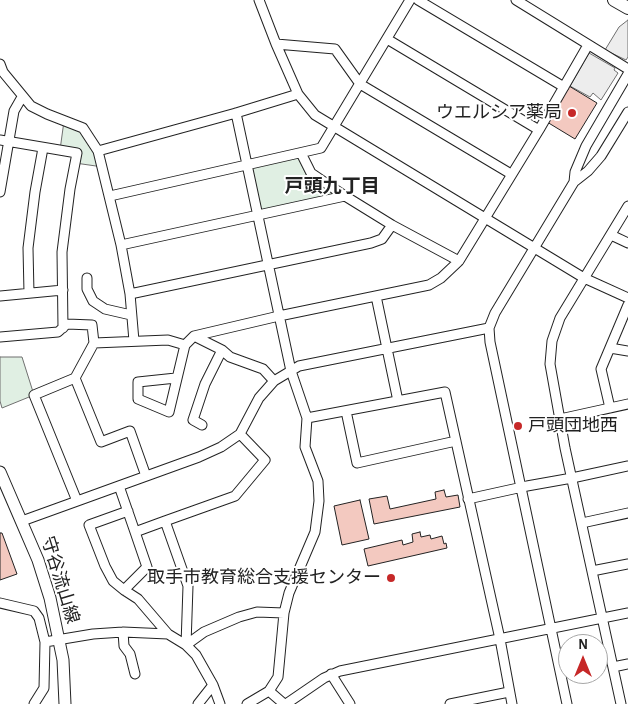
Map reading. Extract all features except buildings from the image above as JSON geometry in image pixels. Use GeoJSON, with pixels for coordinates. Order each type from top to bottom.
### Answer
{"type":"FeatureCollection","features":[{"type":"Feature","properties":{"kind":"highway"},"geometry":{"type":"LineString","coordinates":[[614,0],[628,8]]}},
{"type":"Feature","properties":{"kind":"main road","name":"守谷流山線"},"geometry":{"type":"LineString","coordinates":[[0,472],[22,521],[44,578],[59,638],[65,680],[65,704]]}},
{"type":"Feature","properties":{"kind":"street"},"geometry":{"type":"LineString","coordinates":[[259,0],[298,94],[315,115],[534,249],[584,278],[628,298]]}},
{"type":"Feature","properties":{"kind":"street"},"geometry":{"type":"LineString","coordinates":[[110,196],[321,148],[410,0]]}},
{"type":"Feature","properties":{"kind":"street"},"geometry":{"type":"LineString","coordinates":[[418,0],[564,87]]}},
{"type":"Feature","properties":{"kind":"street"},"geometry":{"type":"LineString","coordinates":[[516,0],[628,69]]}},
{"type":"Feature","properties":{"kind":"street"},"geometry":{"type":"LineString","coordinates":[[387,39],[539,130]]}},
{"type":"Feature","properties":{"kind":"street"},"geometry":{"type":"LineString","coordinates":[[276,44],[335,49],[360,84],[511,174]]}},
{"type":"Feature","properties":{"kind":"street"},"geometry":{"type":"LineString","coordinates":[[176,378],[138,382],[138,399],[169,412],[185,345],[194,336],[279,316],[429,285],[441,278],[459,261],[539,130],[588,45]]}},
{"type":"Feature","properties":{"kind":"street"},"geometry":{"type":"LineString","coordinates":[[0,64],[3,72],[22,97],[37,109],[83,128],[98,151],[121,246],[130,294],[134,341]]}},
{"type":"Feature","properties":{"kind":"street"},"geometry":{"type":"LineString","coordinates":[[574,182],[575,172],[586,146],[628,74]]}},
{"type":"Feature","properties":{"kind":"street"},"geometry":{"type":"LineString","coordinates":[[98,151],[298,94]]}},
{"type":"Feature","properties":{"kind":"street"},"geometry":{"type":"LineString","coordinates":[[0,192],[4,141],[14,111],[22,97]]}},
{"type":"Feature","properties":{"kind":"street"},"geometry":{"type":"LineString","coordinates":[[567,704],[520,487],[490,342],[489,328],[495,313],[574,182],[588,171],[601,156],[628,112]]}},
{"type":"Feature","properties":{"kind":"street"},"geometry":{"type":"LineString","coordinates":[[236,113],[291,371],[307,418],[305,447],[318,480],[319,501],[315,532],[289,593],[284,613],[278,677],[270,691],[247,704]]}},
{"type":"Feature","properties":{"kind":"street"},"geometry":{"type":"LineString","coordinates":[[4,141],[77,153],[62,252],[63,328]]}},
{"type":"Feature","properties":{"kind":"street"},"geometry":{"type":"LineString","coordinates":[[29,293],[28,248],[34,192],[43,148]]}},
{"type":"Feature","properties":{"kind":"street"},"geometry":{"type":"LineString","coordinates":[[301,153],[311,173],[392,225],[459,261]]}},
{"type":"Feature","properties":{"kind":"street"},"geometry":{"type":"LineString","coordinates":[[121,246],[345,196]]}},
{"type":"Feature","properties":{"kind":"street"},"geometry":{"type":"LineString","coordinates":[[621,704],[572,478],[550,364],[552,340],[560,318],[628,206]]}},
{"type":"Feature","properties":{"kind":"street"},"geometry":{"type":"LineString","coordinates":[[130,294],[371,243],[382,239],[392,225]]}},
{"type":"Feature","properties":{"kind":"street"},"geometry":{"type":"LineString","coordinates":[[611,235],[628,243]]}},
{"type":"Feature","properties":{"kind":"street"},"geometry":{"type":"LineString","coordinates":[[87,278],[87,288],[92,301],[105,309],[131,315]]}},
{"type":"Feature","properties":{"kind":"street"},"geometry":{"type":"LineString","coordinates":[[0,296],[63,290]]}},
{"type":"Feature","properties":{"kind":"street"},"geometry":{"type":"LineString","coordinates":[[376,296],[398,401]]}},
{"type":"Feature","properties":{"kind":"street"},"geometry":{"type":"LineString","coordinates":[[610,408],[601,370],[628,305]]}},
{"type":"Feature","properties":{"kind":"street"},"geometry":{"type":"LineString","coordinates":[[0,337],[58,332],[67,324],[92,325],[94,343],[75,378],[34,395],[77,501]]}},
{"type":"Feature","properties":{"kind":"street"},"geometry":{"type":"LineString","coordinates":[[22,521],[221,448],[240,434],[259,398],[274,381],[299,366],[489,328]]}},
{"type":"Feature","properties":{"kind":"street"},"geometry":{"type":"LineString","coordinates":[[194,336],[230,356],[263,369],[274,381]]}},
{"type":"Feature","properties":{"kind":"street"},"geometry":{"type":"LineString","coordinates":[[94,343],[168,340],[185,345]]}},
{"type":"Feature","properties":{"kind":"street"},"geometry":{"type":"LineString","coordinates":[[610,348],[628,351]]}},
{"type":"Feature","properties":{"kind":"street"},"geometry":{"type":"LineString","coordinates":[[202,425],[193,420],[205,384],[222,350]]}},
{"type":"Feature","properties":{"kind":"street"},"geometry":{"type":"LineString","coordinates":[[75,378],[101,442],[130,431],[146,476]]}},
{"type":"Feature","properties":{"kind":"street"},"geometry":{"type":"LineString","coordinates":[[307,418],[445,392],[500,639],[512,704]]}},
{"type":"Feature","properties":{"kind":"street"},"geometry":{"type":"LineString","coordinates":[[560,419],[628,404]]}},
{"type":"Feature","properties":{"kind":"street"},"geometry":{"type":"LineString","coordinates":[[346,411],[357,463],[456,441]]}},
{"type":"Feature","properties":{"kind":"street"},"geometry":{"type":"LineString","coordinates":[[135,532],[235,496],[265,460],[240,434]]}},
{"type":"Feature","properties":{"kind":"street"},"geometry":{"type":"LineString","coordinates":[[468,499],[628,466]]}},
{"type":"Feature","properties":{"kind":"street"},"geometry":{"type":"LineString","coordinates":[[119,486],[147,567],[124,590]]}},
{"type":"Feature","properties":{"kind":"street"},"geometry":{"type":"LineString","coordinates":[[128,511],[89,525],[105,566],[114,581],[138,599],[168,634],[186,645],[196,656],[213,685],[220,704]]}},
{"type":"Feature","properties":{"kind":"street"},"geometry":{"type":"LineString","coordinates":[[582,523],[628,513]]}},
{"type":"Feature","properties":{"kind":"street"},"geometry":{"type":"LineString","coordinates":[[165,521],[188,586],[186,645]]}},
{"type":"Feature","properties":{"kind":"street"},"geometry":{"type":"LineString","coordinates":[[592,571],[628,564]]}},
{"type":"Feature","properties":{"kind":"street"},"geometry":{"type":"LineString","coordinates":[[0,603],[34,611],[39,618],[45,642],[44,688],[34,704]]}},
{"type":"Feature","properties":{"kind":"street"},"geometry":{"type":"LineString","coordinates":[[186,645],[204,632],[239,617],[257,612],[284,613]]}},
{"type":"Feature","properties":{"kind":"street"},"geometry":{"type":"LineString","coordinates":[[270,691],[285,704],[331,674],[340,671],[628,613]]}},
{"type":"Feature","properties":{"kind":"street"},"geometry":{"type":"LineString","coordinates":[[45,642],[59,638],[123,632],[168,634]]}},
{"type":"Feature","properties":{"kind":"street"},"geometry":{"type":"LineString","coordinates":[[123,632],[124,646],[130,654],[135,674]]}},
{"type":"Feature","properties":{"kind":"street"},"geometry":{"type":"LineString","coordinates":[[613,667],[628,664]]}},
{"type":"Feature","properties":{"kind":"street"},"geometry":{"type":"LineString","coordinates":[[331,674],[350,704]]}},
{"type":"Feature","properties":{"kind":"street"},"geometry":{"type":"LineString","coordinates":[[198,704],[213,685]]}},
{"type":"Feature","properties":{"kind":"street"},"geometry":{"type":"LineString","coordinates":[[450,704],[509,692]]}},
{"type":"Feature","properties":{"kind":"green space"},"geometry":{"type":"Polygon","coordinates":[[[64,121],[79,125],[103,167],[75,163],[77,153],[60,150],[64,121]]]}},
{"type":"Feature","properties":{"kind":"green space"},"geometry":{"type":"Polygon","coordinates":[[[301,153],[311,173],[345,196],[258,215],[247,165],[301,153]]]}},
{"type":"Feature","properties":{"kind":"green space"},"geometry":{"type":"Polygon","coordinates":[[[0,357],[22,357],[34,395],[2,408],[0,401],[0,357]]]}},
{"type":"Feature","properties":{"kind":"shaded area"},"geometry":{"type":"Polygon","coordinates":[[[628,20],[628,57],[626,60],[605,50],[619,27],[628,20]]]}},
{"type":"Feature","properties":{"kind":"shaded area"},"geometry":{"type":"Polygon","coordinates":[[[589,53],[615,68],[614,70],[618,73],[601,100],[593,93],[590,97],[570,86],[589,53]]]}},
{"type":"Feature","properties":{"kind":"place","name":"ウエルシア薬局"},"geometry":{"type":"Point","coordinates":[572,113]}},
{"type":"Feature","properties":{"kind":"place","name":"戸頭団地西"},"geometry":{"type":"Point","coordinates":[518,426]}},
{"type":"Feature","properties":{"kind":"place","name":"取手市教育総合支援センター"},"geometry":{"type":"Point","coordinates":[391,578]}},
{"type":"Feature","properties":{"kind":"district","name":"戸頭九丁目"},"geometry":{"type":"Point","coordinates":[332,186]}}]}
